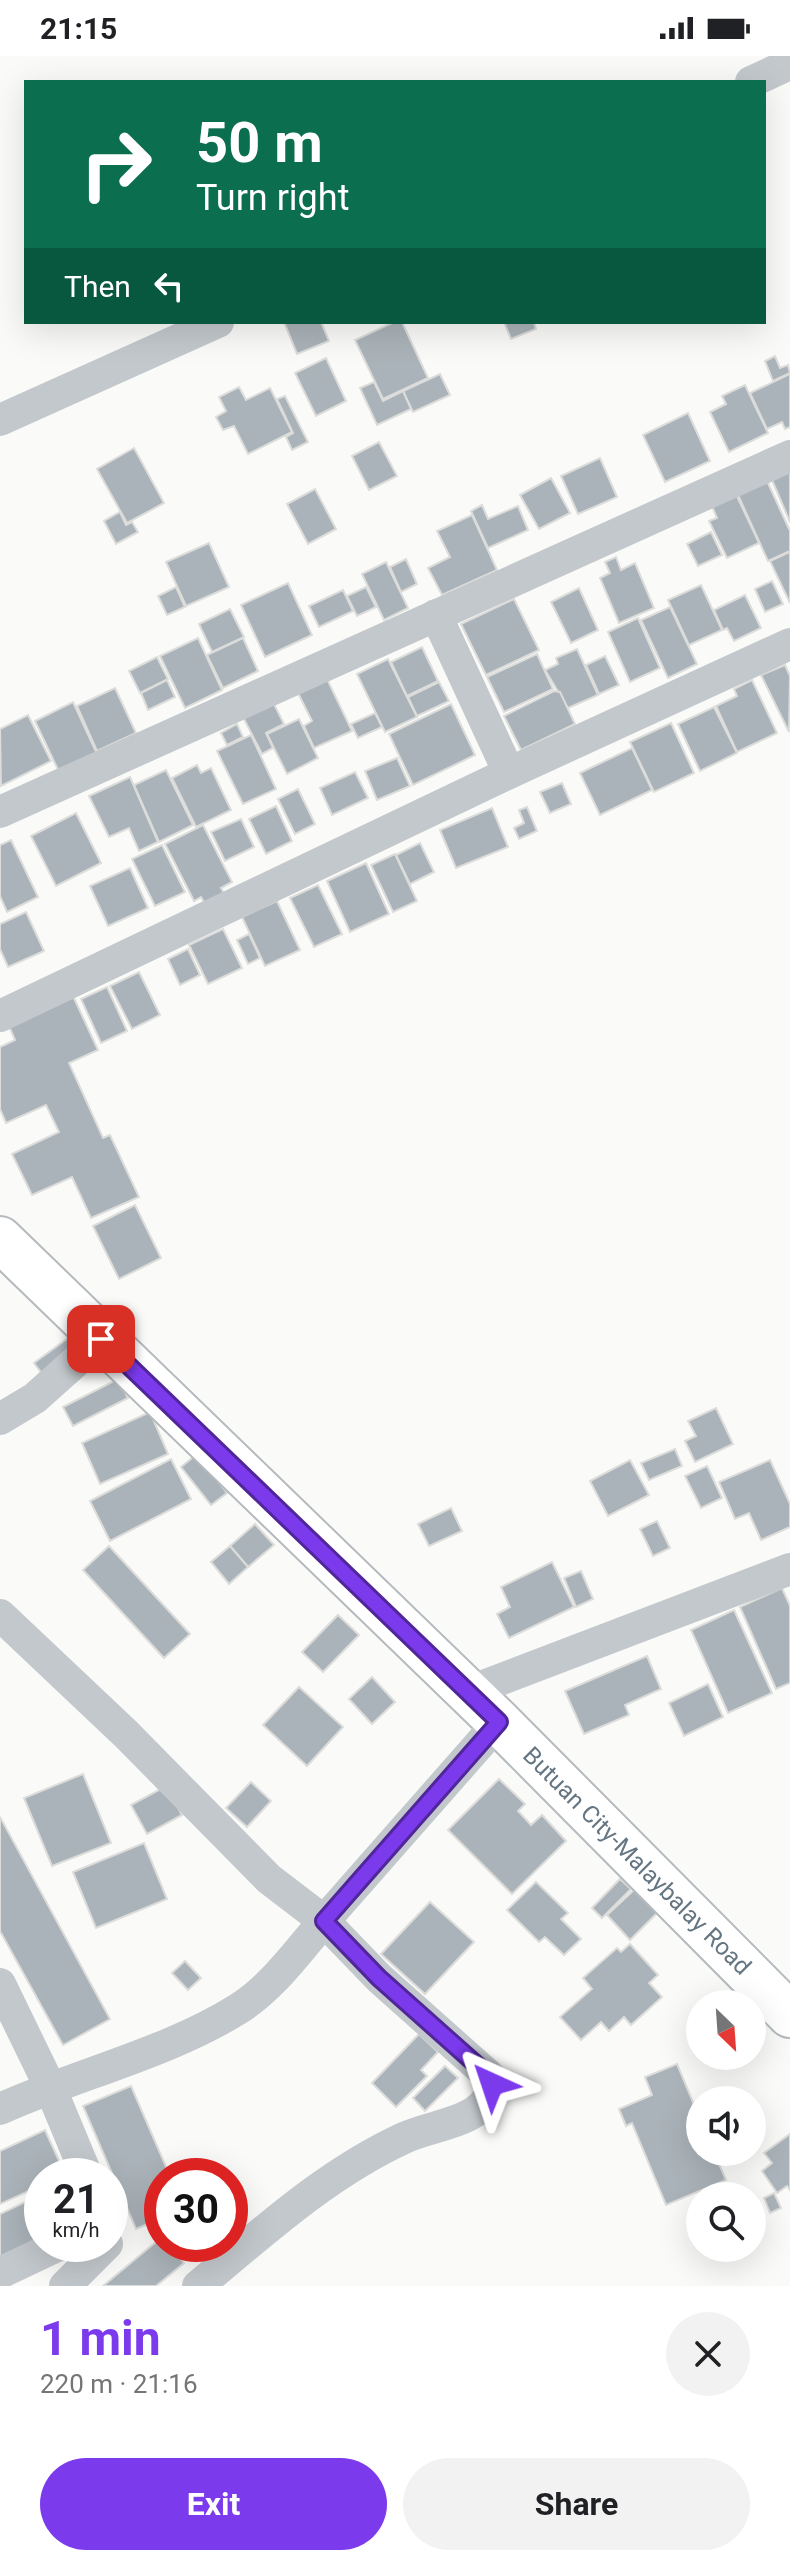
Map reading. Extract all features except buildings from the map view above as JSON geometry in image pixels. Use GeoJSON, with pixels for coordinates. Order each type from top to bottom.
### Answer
{"type":"FeatureCollection","features":[{"type":"Feature","properties":{"kind":"main road","name":"Butuan City-Malaybalay Road"},"geometry":{"type":"LineString","coordinates":[[0,1239],[499,1722],[790,2015]]}},
{"type":"Feature","properties":{"kind":"street"},"geometry":{"type":"LineString","coordinates":[[755,80],[790,64]]}},
{"type":"Feature","properties":{"kind":"street"},"geometry":{"type":"LineString","coordinates":[[0,420],[214,324]]}},
{"type":"Feature","properties":{"kind":"street"},"geometry":{"type":"LineString","coordinates":[[0,812],[790,456]]}},
{"type":"Feature","properties":{"kind":"street"},"geometry":{"type":"LineString","coordinates":[[436,615],[509,773]]}},
{"type":"Feature","properties":{"kind":"street"},"geometry":{"type":"LineString","coordinates":[[0,1016],[509,773],[790,644]]}},
{"type":"Feature","properties":{"kind":"street"},"geometry":{"type":"LineString","coordinates":[[0,1419],[35,1398],[101,1339]]}},
{"type":"Feature","properties":{"kind":"street"},"geometry":{"type":"LineString","coordinates":[[468,1692],[790,1569]]}},
{"type":"Feature","properties":{"kind":"street"},"geometry":{"type":"LineString","coordinates":[[0,1615],[126,1734],[269,1879],[324,1921],[379,1978],[488,2075],[492,2090],[488,2101],[468,2116],[401,2139],[350,2168],[277,2218],[198,2286]]}},
{"type":"Feature","properties":{"kind":"street"},"geometry":{"type":"LineString","coordinates":[[0,2109],[179,2038],[237,2010],[275,1977],[499,1722]]}},
{"type":"Feature","properties":{"kind":"street"},"geometry":{"type":"LineString","coordinates":[[0,1984],[50,2087],[80,2158]]}},
{"type":"Feature","properties":{"kind":"street"},"geometry":{"type":"LineString","coordinates":[[0,2273],[24,2262]]}},
{"type":"Feature","properties":{"kind":"street"},"geometry":{"type":"LineString","coordinates":[[65,2286],[89,2262]]}},
{"type":"Feature","properties":{"kind":"route"},"geometry":{"type":"LineString","coordinates":[[101,1339],[499,1722],[324,1921],[379,1978],[488,2075],[492,2084]]}}]}
